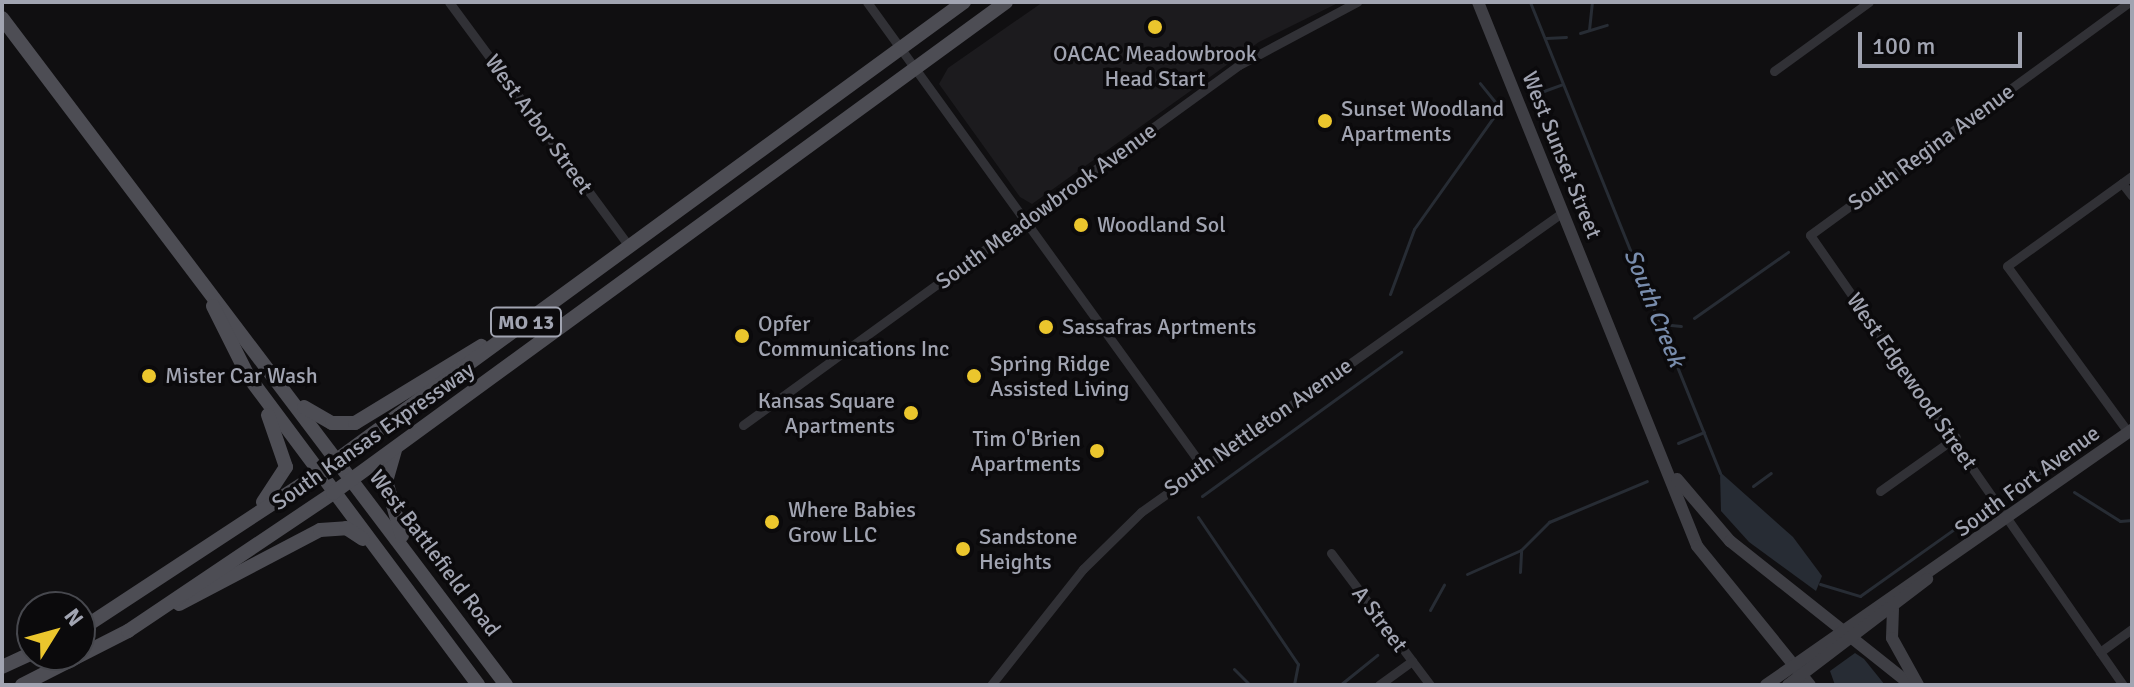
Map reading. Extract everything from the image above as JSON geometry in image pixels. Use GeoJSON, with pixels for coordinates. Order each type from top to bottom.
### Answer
{"type":"FeatureCollection","features":[{"type":"Feature","properties":{"kind":"main road","name":"South Kansas Expressway"},"geometry":{"type":"LineString","coordinates":[[96,620],[182,567],[319,473],[964,2]]}},
{"type":"Feature","properties":{"kind":"main road","name":"South Kansas Expressway"},"geometry":{"type":"LineString","coordinates":[[28,684],[160,611],[333,493],[1006,2]]}},
{"type":"Feature","properties":{"kind":"main road","name":"West Sunset Street"},"geometry":{"type":"LineString","coordinates":[[1478,2],[1697,546],[1802,674]]}},
{"type":"Feature","properties":{"kind":"main road","name":"West Battlefield Road"},"geometry":{"type":"LineString","coordinates":[[2,18],[209,297],[292,396],[506,685]]}},
{"type":"Feature","properties":{"kind":"main road","name":"West Battlefield Road"},"geometry":{"type":"LineString","coordinates":[[209,297],[248,376],[478,685]]}},
{"type":"Feature","properties":{"kind":"main road"},"geometry":{"type":"LineString","coordinates":[[292,396],[325,420],[355,423],[514,331]]}},
{"type":"Feature","properties":{"kind":"main road"},"geometry":{"type":"LineString","coordinates":[[182,567],[264,501],[285,473],[284,449],[248,376]]}},
{"type":"Feature","properties":{"kind":"main road","name":"South Fort Avenue"},"geometry":{"type":"LineString","coordinates":[[1788,685],[1849,633],[2130,431]]}},
{"type":"Feature","properties":{"kind":"main road"},"geometry":{"type":"LineString","coordinates":[[397,448],[386,474],[388,500],[431,585]]}},
{"type":"Feature","properties":{"kind":"main road","name":"West Sunset Street"},"geometry":{"type":"LineString","coordinates":[[1662,456],[1707,519],[1911,685]]}},
{"type":"Feature","properties":{"kind":"main road"},"geometry":{"type":"LineString","coordinates":[[160,611],[216,589],[320,530],[346,528],[374,548]]}},
{"type":"Feature","properties":{"kind":"main road","name":"South Fort Avenue"},"geometry":{"type":"LineString","coordinates":[[1849,633],[1893,609],[1945,564]]}},
{"type":"Feature","properties":{"kind":"main road"},"geometry":{"type":"LineString","coordinates":[[1893,609],[1890,629],[1918,685]]}},
{"type":"Feature","properties":{"kind":"main road","name":"South Fort Avenue"},"geometry":{"type":"LineString","coordinates":[[1766,685],[1802,674]]}},
{"type":"Feature","properties":{"kind":"street","name":"West Arbor Street"},"geometry":{"type":"LineString","coordinates":[[449,2],[629,246]]}},
{"type":"Feature","properties":{"kind":"street"},"geometry":{"type":"LineString","coordinates":[[867,2],[1203,467]]}},
{"type":"Feature","properties":{"kind":"street","name":"South Meadowbrook Avenue"},"geometry":{"type":"LineString","coordinates":[[743,425],[1259,52],[1357,2]]}},
{"type":"Feature","properties":{"kind":"street"},"geometry":{"type":"LineString","coordinates":[[1774,71],[1869,2]]}},
{"type":"Feature","properties":{"kind":"street","name":"South Regina Avenue"},"geometry":{"type":"LineString","coordinates":[[1810,235],[2130,2]]}},
{"type":"Feature","properties":{"kind":"street"},"geometry":{"type":"LineString","coordinates":[[2130,431],[2007,266],[2132,176]]}},
{"type":"Feature","properties":{"kind":"street"},"geometry":{"type":"LineString","coordinates":[[2122,183],[2132,196]]}},
{"type":"Feature","properties":{"kind":"street","name":"South Nettleton Avenue"},"geometry":{"type":"LineString","coordinates":[[991,685],[1114,535],[1203,467],[1563,212]]}},
{"type":"Feature","properties":{"kind":"street","name":"West Edgewood Street"},"geometry":{"type":"LineString","coordinates":[[1810,235],[1956,437],[2004,522],[2123,685]]}},
{"type":"Feature","properties":{"kind":"street"},"geometry":{"type":"LineString","coordinates":[[1880,491],[1956,437]]}},
{"type":"Feature","properties":{"kind":"street","name":"A Street"},"geometry":{"type":"LineString","coordinates":[[1331,553],[1430,685]]}},
{"type":"Feature","properties":{"kind":"street"},"geometry":{"type":"LineString","coordinates":[[2100,652],[2132,629]]}},
{"type":"Feature","properties":{"kind":"street"},"geometry":{"type":"LineString","coordinates":[[1379,685],[1412,661]]}},
{"type":"Feature","properties":{"kind":"shaded area"},"geometry":{"type":"Polygon","coordinates":[[[1043,2],[1340,2],[1259,42],[1032,204],[1020,197],[939,84],[948,68],[1043,2]]]}},
{"type":"Feature","properties":{"kind":"shaded area"},"geometry":{"type":"Polygon","coordinates":[[[1720,472],[1793,537],[1822,576],[1816,591],[1749,542],[1721,511],[1720,472]]]}},
{"type":"Feature","properties":{"kind":"shaded area"},"geometry":{"type":"Polygon","coordinates":[[[1855,653],[1864,659],[1885,685],[1835,685],[1830,671],[1855,653]]]}},
{"type":"Feature","properties":{"kind":"waterway","name":"South Creek"},"geometry":{"type":"LineString","coordinates":[[1530,2],[1720,473]]}},
{"type":"Feature","properties":{"kind":"waterway"},"geometry":{"type":"LineString","coordinates":[[1589,30],[1592,2]]}},
{"type":"Feature","properties":{"kind":"waterway"},"geometry":{"type":"LineString","coordinates":[[1580,33],[1607,25]]}},
{"type":"Feature","properties":{"kind":"waterway"},"geometry":{"type":"LineString","coordinates":[[1546,38],[1566,37]]}},
{"type":"Feature","properties":{"kind":"waterway"},"geometry":{"type":"LineString","coordinates":[[1390,294],[1414,229],[1500,108],[1480,83]]}},
{"type":"Feature","properties":{"kind":"waterway"},"geometry":{"type":"LineString","coordinates":[[1541,92],[1563,84]]}},
{"type":"Feature","properties":{"kind":"waterway"},"geometry":{"type":"LineString","coordinates":[[1694,318],[1788,252]]}},
{"type":"Feature","properties":{"kind":"waterway"},"geometry":{"type":"LineString","coordinates":[[1661,324],[1681,326]]}},
{"type":"Feature","properties":{"kind":"waterway"},"geometry":{"type":"LineString","coordinates":[[1202,496],[1401,352]]}},
{"type":"Feature","properties":{"kind":"waterway"},"geometry":{"type":"LineString","coordinates":[[1678,443],[1704,432]]}},
{"type":"Feature","properties":{"kind":"waterway"},"geometry":{"type":"LineString","coordinates":[[2007,492],[2041,472]]}},
{"type":"Feature","properties":{"kind":"waterway"},"geometry":{"type":"LineString","coordinates":[[1753,486],[1771,473]]}},
{"type":"Feature","properties":{"kind":"waterway"},"geometry":{"type":"LineString","coordinates":[[1467,574],[1521,550],[1549,522],[1647,481]]}},
{"type":"Feature","properties":{"kind":"waterway"},"geometry":{"type":"LineString","coordinates":[[2074,492],[2120,521],[2132,520]]}},
{"type":"Feature","properties":{"kind":"waterway"},"geometry":{"type":"LineString","coordinates":[[1820,584],[1860,596],[1974,515]]}},
{"type":"Feature","properties":{"kind":"waterway"},"geometry":{"type":"LineString","coordinates":[[1198,517],[1298,664],[1294,685]]}},
{"type":"Feature","properties":{"kind":"waterway"},"geometry":{"type":"LineString","coordinates":[[1520,572],[1521,550]]}},
{"type":"Feature","properties":{"kind":"waterway"},"geometry":{"type":"LineString","coordinates":[[1430,610],[1444,585]]}},
{"type":"Feature","properties":{"kind":"waterway"},"geometry":{"type":"LineString","coordinates":[[1340,685],[1377,655]]}},
{"type":"Feature","properties":{"kind":"waterway"},"geometry":{"type":"LineString","coordinates":[[1234,669],[1250,685]]}},
{"type":"Feature","properties":{"kind":"place","name":"OACAC Meadowbrook Head Start"},"geometry":{"type":"Point","coordinates":[1155,27]}},
{"type":"Feature","properties":{"kind":"place","name":"Sunset Woodland Apartments"},"geometry":{"type":"Point","coordinates":[1325,121]}},
{"type":"Feature","properties":{"kind":"place","name":"Woodland Sol"},"geometry":{"type":"Point","coordinates":[1081,225]}},
{"type":"Feature","properties":{"kind":"place","name":"Sassafras Aprtments"},"geometry":{"type":"Point","coordinates":[1046,327]}},
{"type":"Feature","properties":{"kind":"place","name":"Opfer Communications Inc"},"geometry":{"type":"Point","coordinates":[742,336]}},
{"type":"Feature","properties":{"kind":"place","name":"Mister Car Wash"},"geometry":{"type":"Point","coordinates":[149,376]}},
{"type":"Feature","properties":{"kind":"place","name":"Spring Ridge Assisted Living"},"geometry":{"type":"Point","coordinates":[974,376]}},
{"type":"Feature","properties":{"kind":"place","name":"Kansas Square Apartments"},"geometry":{"type":"Point","coordinates":[911,413]}},
{"type":"Feature","properties":{"kind":"place","name":"Tim O'Brien Apartments"},"geometry":{"type":"Point","coordinates":[1097,451]}},
{"type":"Feature","properties":{"kind":"place","name":"Where Babies Grow LLC"},"geometry":{"type":"Point","coordinates":[772,522]}},
{"type":"Feature","properties":{"kind":"place","name":"Sandstone Heights"},"geometry":{"type":"Point","coordinates":[963,549]}}]}
